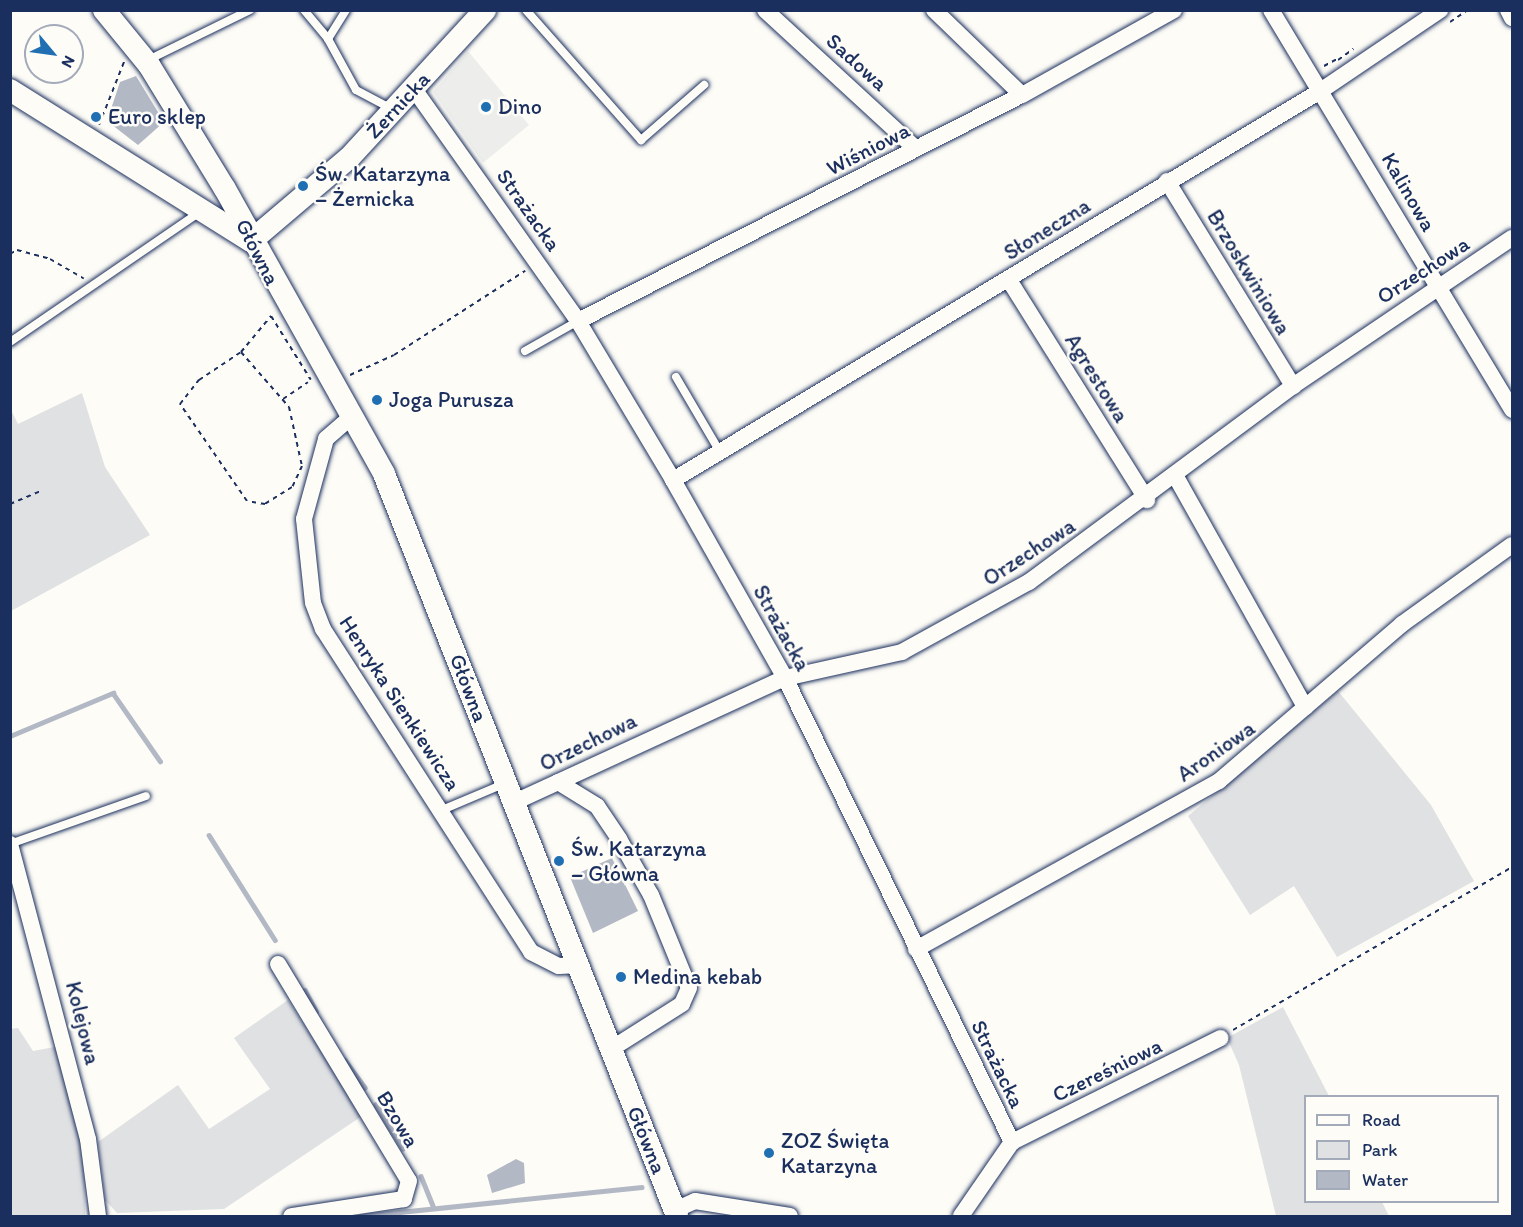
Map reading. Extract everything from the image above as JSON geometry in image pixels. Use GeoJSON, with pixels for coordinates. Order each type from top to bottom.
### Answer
{"type":"FeatureCollection","features":[{"type":"Feature","properties":{"kind":"street","name":"Główna"},"geometry":{"type":"LineString","coordinates":[[105,10],[139,58],[217,181],[324,378],[351,417],[408,529],[676,1213]]}},
{"type":"Feature","properties":{"kind":"street","name":"Żernicka"},"geometry":{"type":"LineString","coordinates":[[251,242],[349,158],[485,10]]}},
{"type":"Feature","properties":{"kind":"street","name":"Sadowa"},"geometry":{"type":"LineString","coordinates":[[765,10],[916,149]]}},
{"type":"Feature","properties":{"kind":"street"},"geometry":{"type":"LineString","coordinates":[[934,10],[1022,95]]}},
{"type":"Feature","properties":{"kind":"street","name":"Wiśniowa"},"geometry":{"type":"LineString","coordinates":[[578,321],[1022,95],[1174,10]]}},
{"type":"Feature","properties":{"kind":"street"},"geometry":{"type":"LineString","coordinates":[[1271,10],[1322,90]]}},
{"type":"Feature","properties":{"kind":"street","name":"Słoneczna"},"geometry":{"type":"LineString","coordinates":[[673,480],[1009,280],[1167,181],[1322,90],[1440,10]]}},
{"type":"Feature","properties":{"kind":"street"},"geometry":{"type":"LineString","coordinates":[[1508,10],[1512,18]]}},
{"type":"Feature","properties":{"kind":"street","name":"Strażacka"},"geometry":{"type":"LineString","coordinates":[[414,88],[578,321],[673,480],[785,678],[1012,1142],[961,1216]]}},
{"type":"Feature","properties":{"kind":"street"},"geometry":{"type":"LineString","coordinates":[[10,90],[204,208],[251,242]]}},
{"type":"Feature","properties":{"kind":"street","name":"Kalinowa"},"geometry":{"type":"LineString","coordinates":[[1322,90],[1512,410]]}},
{"type":"Feature","properties":{"kind":"street","name":"Główna"},"geometry":{"type":"LineString","coordinates":[[204,208],[217,181]]}},
{"type":"Feature","properties":{"kind":"street","name":"Główna"},"geometry":{"type":"LineString","coordinates":[[217,181],[223,222]]}},
{"type":"Feature","properties":{"kind":"street","name":"Brzoskwiniowa"},"geometry":{"type":"LineString","coordinates":[[1167,181],[1293,386]]}},
{"type":"Feature","properties":{"kind":"street","name":"Orzechowa"},"geometry":{"type":"LineString","coordinates":[[511,793],[558,782],[785,678],[902,652],[1029,582],[1147,500],[1293,386],[1512,238]]}},
{"type":"Feature","properties":{"kind":"street","name":"Agrestowa"},"geometry":{"type":"LineString","coordinates":[[1009,280],[1147,500]]}},
{"type":"Feature","properties":{"kind":"street","name":"Henryka Sienkiewicza"},"geometry":{"type":"LineString","coordinates":[[351,417],[326,439],[308,496],[304,519],[313,603],[341,663],[442,810],[531,952],[559,966],[579,965]]}},
{"type":"Feature","properties":{"kind":"street"},"geometry":{"type":"LineString","coordinates":[[1176,477],[1305,707]]}},
{"type":"Feature","properties":{"kind":"street","name":"Aroniowa"},"geometry":{"type":"LineString","coordinates":[[916,949],[1219,781],[1402,624],[1512,545]]}},
{"type":"Feature","properties":{"kind":"street"},"geometry":{"type":"LineString","coordinates":[[558,782],[597,806],[619,839],[656,906],[689,988],[682,1004],[611,1049]]}},
{"type":"Feature","properties":{"kind":"street","name":"Kolejowa"},"geometry":{"type":"LineString","coordinates":[[10,844],[88,1139],[98,1216]]}},
{"type":"Feature","properties":{"kind":"street","name":"Bzowa"},"geometry":{"type":"LineString","coordinates":[[278,964],[409,1181],[404,1199],[291,1216]]}},
{"type":"Feature","properties":{"kind":"street","name":"Czereśniowa"},"geometry":{"type":"LineString","coordinates":[[1012,1142],[1221,1038]]}},
{"type":"Feature","properties":{"kind":"street"},"geometry":{"type":"LineString","coordinates":[[676,1213],[695,1201],[790,1216]]}},
{"type":"Feature","properties":{"kind":"lane"},"geometry":{"type":"LineString","coordinates":[[139,58],[250,10]]}},
{"type":"Feature","properties":{"kind":"lane"},"geometry":{"type":"LineString","coordinates":[[304,10],[328,39],[356,90],[395,110]]}},
{"type":"Feature","properties":{"kind":"lane"},"geometry":{"type":"LineString","coordinates":[[328,39],[346,10]]}},
{"type":"Feature","properties":{"kind":"lane"},"geometry":{"type":"LineString","coordinates":[[526,10],[641,140],[704,85]]}},
{"type":"Feature","properties":{"kind":"lane"},"geometry":{"type":"LineString","coordinates":[[10,342],[204,208]]}},
{"type":"Feature","properties":{"kind":"lane"},"geometry":{"type":"LineString","coordinates":[[525,351],[578,321]]}},
{"type":"Feature","properties":{"kind":"lane"},"geometry":{"type":"LineString","coordinates":[[676,377],[720,452]]}},
{"type":"Feature","properties":{"kind":"lane"},"geometry":{"type":"LineString","coordinates":[[442,810],[511,793]]}},
{"type":"Feature","properties":{"kind":"lane"},"geometry":{"type":"LineString","coordinates":[[10,844],[146,796]]}},
{"type":"Feature","properties":{"kind":"path"},"geometry":{"type":"LineString","coordinates":[[91,140],[119,66],[139,58]]}},
{"type":"Feature","properties":{"kind":"path"},"geometry":{"type":"LineString","coordinates":[[1318,69],[1338,58]]}},
{"type":"Feature","properties":{"kind":"path"},"geometry":{"type":"LineString","coordinates":[[10,254],[17,250],[50,259],[93,285]]}},
{"type":"Feature","properties":{"kind":"path"},"geometry":{"type":"LineString","coordinates":[[283,399],[324,378],[394,355],[532,266]]}},
{"type":"Feature","properties":{"kind":"path"},"geometry":{"type":"LineString","coordinates":[[241,352],[283,399],[295,427],[300,476],[278,498],[256,505],[238,490],[180,404],[186,391],[241,352],[271,316],[324,378]]}},
{"type":"Feature","properties":{"kind":"path"},"geometry":{"type":"LineString","coordinates":[[10,504],[40,491]]}},
{"type":"Feature","properties":{"kind":"path"},"geometry":{"type":"LineString","coordinates":[[1221,1038],[1512,867]]}},
{"type":"Feature","properties":{"kind":"shaded area"},"geometry":{"type":"Polygon","coordinates":[[[468,51],[529,125],[483,163],[433,92],[468,51]]]}},
{"type":"Feature","properties":{"kind":"green space"},"geometry":{"type":"Polygon","coordinates":[[[82,393],[105,467],[150,535],[11,611],[11,410],[18,424],[82,393]]]}},
{"type":"Feature","properties":{"kind":"green space"},"geometry":{"type":"Polygon","coordinates":[[[1338,691],[1431,805],[1474,881],[1337,957],[1294,886],[1250,915],[1188,816],[1338,691]]]}},
{"type":"Feature","properties":{"kind":"green space"},"geometry":{"type":"Polygon","coordinates":[[[288,1000],[362,1116],[224,1209],[117,1213],[105,1200],[98,1142],[178,1085],[209,1129],[270,1089],[234,1038],[288,1000]]]}},
{"type":"Feature","properties":{"kind":"green space"},"geometry":{"type":"Polygon","coordinates":[[[1283,1007],[1328,1095],[1304,1095],[1304,1203],[1382,1203],[1389,1216],[1276,1216],[1239,1065],[1227,1038],[1283,1007]]]}},
{"type":"Feature","properties":{"kind":"green space"},"geometry":{"type":"Polygon","coordinates":[[[18,1028],[33,1051],[60,1046],[84,1151],[85,1216],[11,1216],[10,1029],[18,1028]]]}},
{"type":"Feature","properties":{"kind":"water"},"geometry":{"type":"Polygon","coordinates":[[[136,76],[164,122],[138,145],[107,121],[120,82],[136,76]]]}},
{"type":"Feature","properties":{"kind":"water"},"geometry":{"type":"Polygon","coordinates":[[[612,858],[638,911],[593,933],[570,877],[612,858]]]}},
{"type":"Feature","properties":{"kind":"water"},"geometry":{"type":"Polygon","coordinates":[[[516,1159],[524,1163],[525,1183],[492,1193],[487,1175],[516,1159]]]}},
{"type":"Feature","properties":{"kind":"waterway"},"geometry":{"type":"LineString","coordinates":[[10,736],[113,693],[160,761]]}},
{"type":"Feature","properties":{"kind":"waterway"},"geometry":{"type":"LineString","coordinates":[[209,835],[275,940]]}},
{"type":"Feature","properties":{"kind":"waterway"},"geometry":{"type":"LineString","coordinates":[[305,990],[316,1011]]}},
{"type":"Feature","properties":{"kind":"waterway"},"geometry":{"type":"LineString","coordinates":[[345,1060],[365,1088]]}},
{"type":"Feature","properties":{"kind":"waterway"},"geometry":{"type":"LineString","coordinates":[[376,1104],[403,1148]]}},
{"type":"Feature","properties":{"kind":"waterway"},"geometry":{"type":"LineString","coordinates":[[421,1176],[433,1206]]}},
{"type":"Feature","properties":{"kind":"waterway"},"geometry":{"type":"LineString","coordinates":[[361,1216],[642,1187]]}},
{"type":"Feature","properties":{"kind":"place","name":"Dino"},"geometry":{"type":"Point","coordinates":[486,107]}},
{"type":"Feature","properties":{"kind":"place","name":"Euro sklep"},"geometry":{"type":"Point","coordinates":[96,117]}},
{"type":"Feature","properties":{"kind":"place","name":"Św. Katarzyna – Żernicka"},"geometry":{"type":"Point","coordinates":[303,186]}},
{"type":"Feature","properties":{"kind":"place","name":"Joga Purusza"},"geometry":{"type":"Point","coordinates":[377,400]}},
{"type":"Feature","properties":{"kind":"place","name":"Św. Katarzyna – Główna"},"geometry":{"type":"Point","coordinates":[559,861]}},
{"type":"Feature","properties":{"kind":"place","name":"Medina kebab"},"geometry":{"type":"Point","coordinates":[621,977]}},
{"type":"Feature","properties":{"kind":"place","name":"ZOZ Święta Katarzyna"},"geometry":{"type":"Point","coordinates":[769,1153]}}]}
